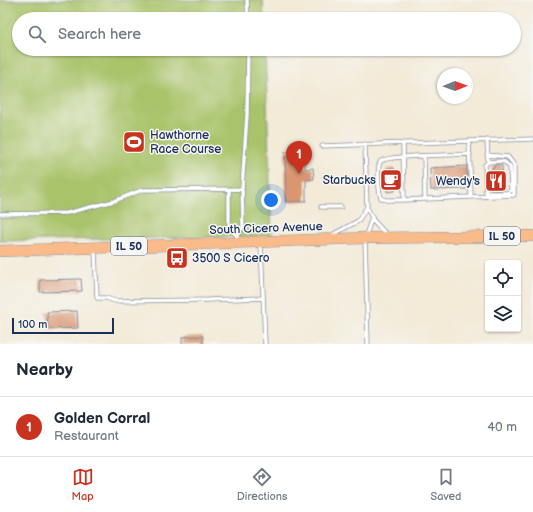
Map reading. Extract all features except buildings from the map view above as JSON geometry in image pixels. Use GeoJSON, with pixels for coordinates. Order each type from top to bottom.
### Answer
{"type":"FeatureCollection","features":[{"type":"Feature","properties":{"kind":"main road","name":"South Cicero Avenue"},"geometry":{"type":"LineString","coordinates":[[0,251],[95,248],[237,239],[261,241],[533,236]]}},
{"type":"Feature","properties":{"kind":"lane"},"geometry":{"type":"LineString","coordinates":[[248,0],[248,12]]}},
{"type":"Feature","properties":{"kind":"lane"},"geometry":{"type":"LineString","coordinates":[[229,189],[229,227],[237,239],[243,227],[242,189],[247,114],[248,56]]}},
{"type":"Feature","properties":{"kind":"lane"},"geometry":{"type":"LineString","coordinates":[[322,146],[533,139]]}},
{"type":"Feature","properties":{"kind":"lane"},"geometry":{"type":"LineString","coordinates":[[487,140],[488,162],[485,165],[486,193],[508,193],[511,190],[510,168],[505,162],[488,162]]}},
{"type":"Feature","properties":{"kind":"lane"},"geometry":{"type":"LineString","coordinates":[[469,141],[471,197]]}},
{"type":"Feature","properties":{"kind":"lane"},"geometry":{"type":"LineString","coordinates":[[403,143],[404,200]]}},
{"type":"Feature","properties":{"kind":"lane"},"geometry":{"type":"LineString","coordinates":[[365,144],[367,207],[372,217],[389,238]]}},
{"type":"Feature","properties":{"kind":"lane"},"geometry":{"type":"LineString","coordinates":[[470,154],[388,158],[381,161],[379,165],[381,198],[386,200],[404,200],[514,195],[514,165],[508,157],[487,155]]}},
{"type":"Feature","properties":{"kind":"lane"},"geometry":{"type":"LineString","coordinates":[[424,156],[425,199]]}},
{"type":"Feature","properties":{"kind":"lane"},"geometry":{"type":"LineString","coordinates":[[0,214],[67,213],[114,201],[142,190],[242,189]]}},
{"type":"Feature","properties":{"kind":"lane"},"geometry":{"type":"LineString","coordinates":[[321,207],[341,207]]}},
{"type":"Feature","properties":{"kind":"lane"},"geometry":{"type":"LineString","coordinates":[[325,239],[358,221],[367,207]]}},
{"type":"Feature","properties":{"kind":"lane"},"geometry":{"type":"LineString","coordinates":[[368,344],[365,238],[372,217]]}},
{"type":"Feature","properties":{"kind":"lane"},"geometry":{"type":"LineString","coordinates":[[261,241],[265,344]]}},
{"type":"Feature","properties":{"kind":"lane"},"geometry":{"type":"LineString","coordinates":[[95,248],[97,298],[106,298],[115,301],[263,298]]}},
{"type":"Feature","properties":{"kind":"green space","name":"Hawthorne Race Course"},"geometry":{"type":"Polygon","coordinates":[[[0,0],[263,0],[264,12],[12,12],[12,56],[265,56],[272,236],[0,241],[0,0]]]}},
{"type":"Feature","properties":{"kind":"place","name":"Hawthorne Race Course"},"geometry":{"type":"Point","coordinates":[134,142]}},
{"type":"Feature","properties":{"kind":"place","name":"Golden Corral"},"geometry":{"type":"Point","coordinates":[299,174]}},
{"type":"Feature","properties":{"kind":"place","name":"Starbucks"},"geometry":{"type":"Point","coordinates":[391,180]}},
{"type":"Feature","properties":{"kind":"place","name":"Wendy's"},"geometry":{"type":"Point","coordinates":[496,181]}},
{"type":"Feature","properties":{"kind":"place","name":"3500 S Cicero"},"geometry":{"type":"Point","coordinates":[177,258]}}]}
